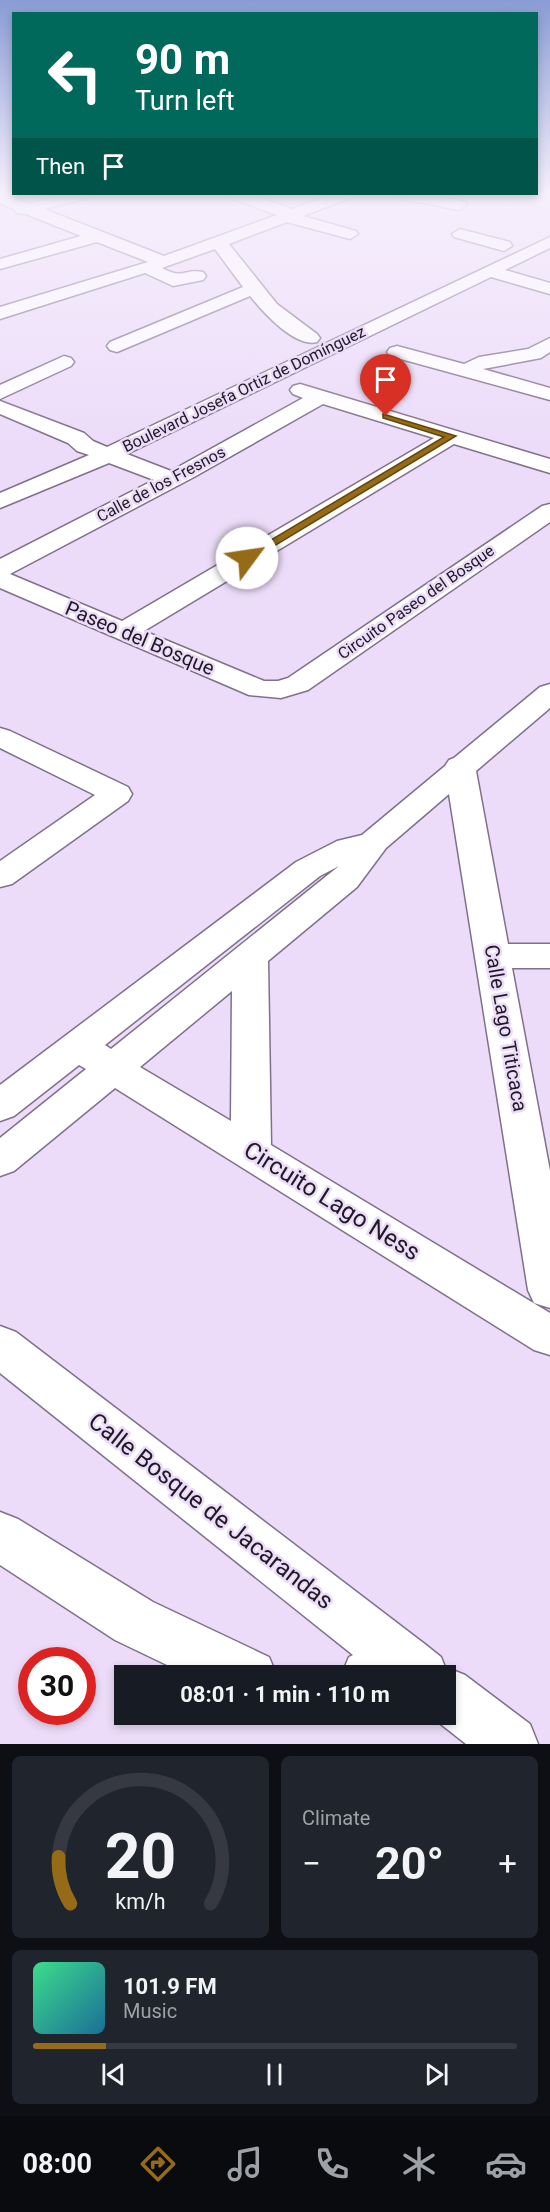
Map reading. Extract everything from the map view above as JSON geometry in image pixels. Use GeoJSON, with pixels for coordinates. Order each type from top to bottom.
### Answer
{"type":"FeatureCollection","features":[{"type":"Feature","properties":{"kind":"street"},"geometry":{"type":"LineString","coordinates":[[0,313],[118,276]]}},
{"type":"Feature","properties":{"kind":"street"},"geometry":{"type":"LineString","coordinates":[[168,276],[173,281],[195,276]]}},
{"type":"Feature","properties":{"kind":"street"},"geometry":{"type":"LineString","coordinates":[[245,276],[281,318],[321,333]]}},
{"type":"Feature","properties":{"kind":"street","name":"Boulevard Josefa Ortiz de Domínguez"},"geometry":{"type":"LineString","coordinates":[[0,501],[98,446],[321,333],[441,276]]}},
{"type":"Feature","properties":{"kind":"street","name":"Boulevard Josefa Ortiz de Domínguez"},"geometry":{"type":"LineString","coordinates":[[0,483],[98,446],[480,276]]}},
{"type":"Feature","properties":{"kind":"street"},"geometry":{"type":"LineString","coordinates":[[507,276],[550,290]]}},
{"type":"Feature","properties":{"kind":"street"},"geometry":{"type":"LineString","coordinates":[[434,280],[459,287]]}},
{"type":"Feature","properties":{"kind":"street"},"geometry":{"type":"LineString","coordinates":[[117,346],[254,289]]}},
{"type":"Feature","properties":{"kind":"street"},"geometry":{"type":"LineString","coordinates":[[465,372],[478,363],[534,354],[550,344]]}},
{"type":"Feature","properties":{"kind":"street"},"geometry":{"type":"LineString","coordinates":[[397,352],[550,394]]}},
{"type":"Feature","properties":{"kind":"street"},"geometry":{"type":"LineString","coordinates":[[0,393],[64,362]]}},
{"type":"Feature","properties":{"kind":"street"},"geometry":{"type":"LineString","coordinates":[[293,388],[550,466]]}},
{"type":"Feature","properties":{"kind":"street","name":"Calle de los Fresnos"},"geometry":{"type":"LineString","coordinates":[[0,569],[179,475],[321,396]]}},
{"type":"Feature","properties":{"kind":"street"},"geometry":{"type":"LineString","coordinates":[[0,408],[179,475]]}},
{"type":"Feature","properties":{"kind":"street"},"geometry":{"type":"LineString","coordinates":[[125,631],[452,436]]}},
{"type":"Feature","properties":{"kind":"street","name":"Circuito Paseo del Bosque"},"geometry":{"type":"LineString","coordinates":[[281,690],[298,684],[550,510]]}},
{"type":"Feature","properties":{"kind":"street","name":"Paseo del Bosque"},"geometry":{"type":"LineString","coordinates":[[0,579],[259,689],[281,690]]}},
{"type":"Feature","properties":{"kind":"street"},"geometry":{"type":"LineString","coordinates":[[0,1160],[345,880],[365,856],[373,842],[460,766],[550,693]]}},
{"type":"Feature","properties":{"kind":"street"},"geometry":{"type":"LineString","coordinates":[[0,736],[117,794],[0,878]]}},
{"type":"Feature","properties":{"kind":"street","name":"Calle Lago Titicaca"},"geometry":{"type":"LineString","coordinates":[[460,766],[550,1290]]}},
{"type":"Feature","properties":{"kind":"street"},"geometry":{"type":"LineString","coordinates":[[0,1106],[308,869],[348,848],[373,842]]}},
{"type":"Feature","properties":{"kind":"street"},"geometry":{"type":"LineString","coordinates":[[250,956],[251,1152]]}},
{"type":"Feature","properties":{"kind":"street"},"geometry":{"type":"LineString","coordinates":[[494,956],[550,956]]}},
{"type":"Feature","properties":{"kind":"street","name":"Circuito Lago Ness"},"geometry":{"type":"LineString","coordinates":[[77,1046],[550,1335]]}},
{"type":"Feature","properties":{"kind":"street","name":"Calle Bosque de Jacarandas"},"geometry":{"type":"LineString","coordinates":[[0,1346],[396,1665]]}},
{"type":"Feature","properties":{"kind":"street"},"geometry":{"type":"LineString","coordinates":[[0,1536],[134,1621],[227,1665]]}},
{"type":"Feature","properties":{"kind":"street","name":"Calle Bosque de Jacarandas"},"geometry":{"type":"LineString","coordinates":[[456,1707],[510,1744]]}},
{"type":"Feature","properties":{"kind":"route"},"geometry":{"type":"LineString","coordinates":[[247,558],[452,436],[386,416]]}}]}
